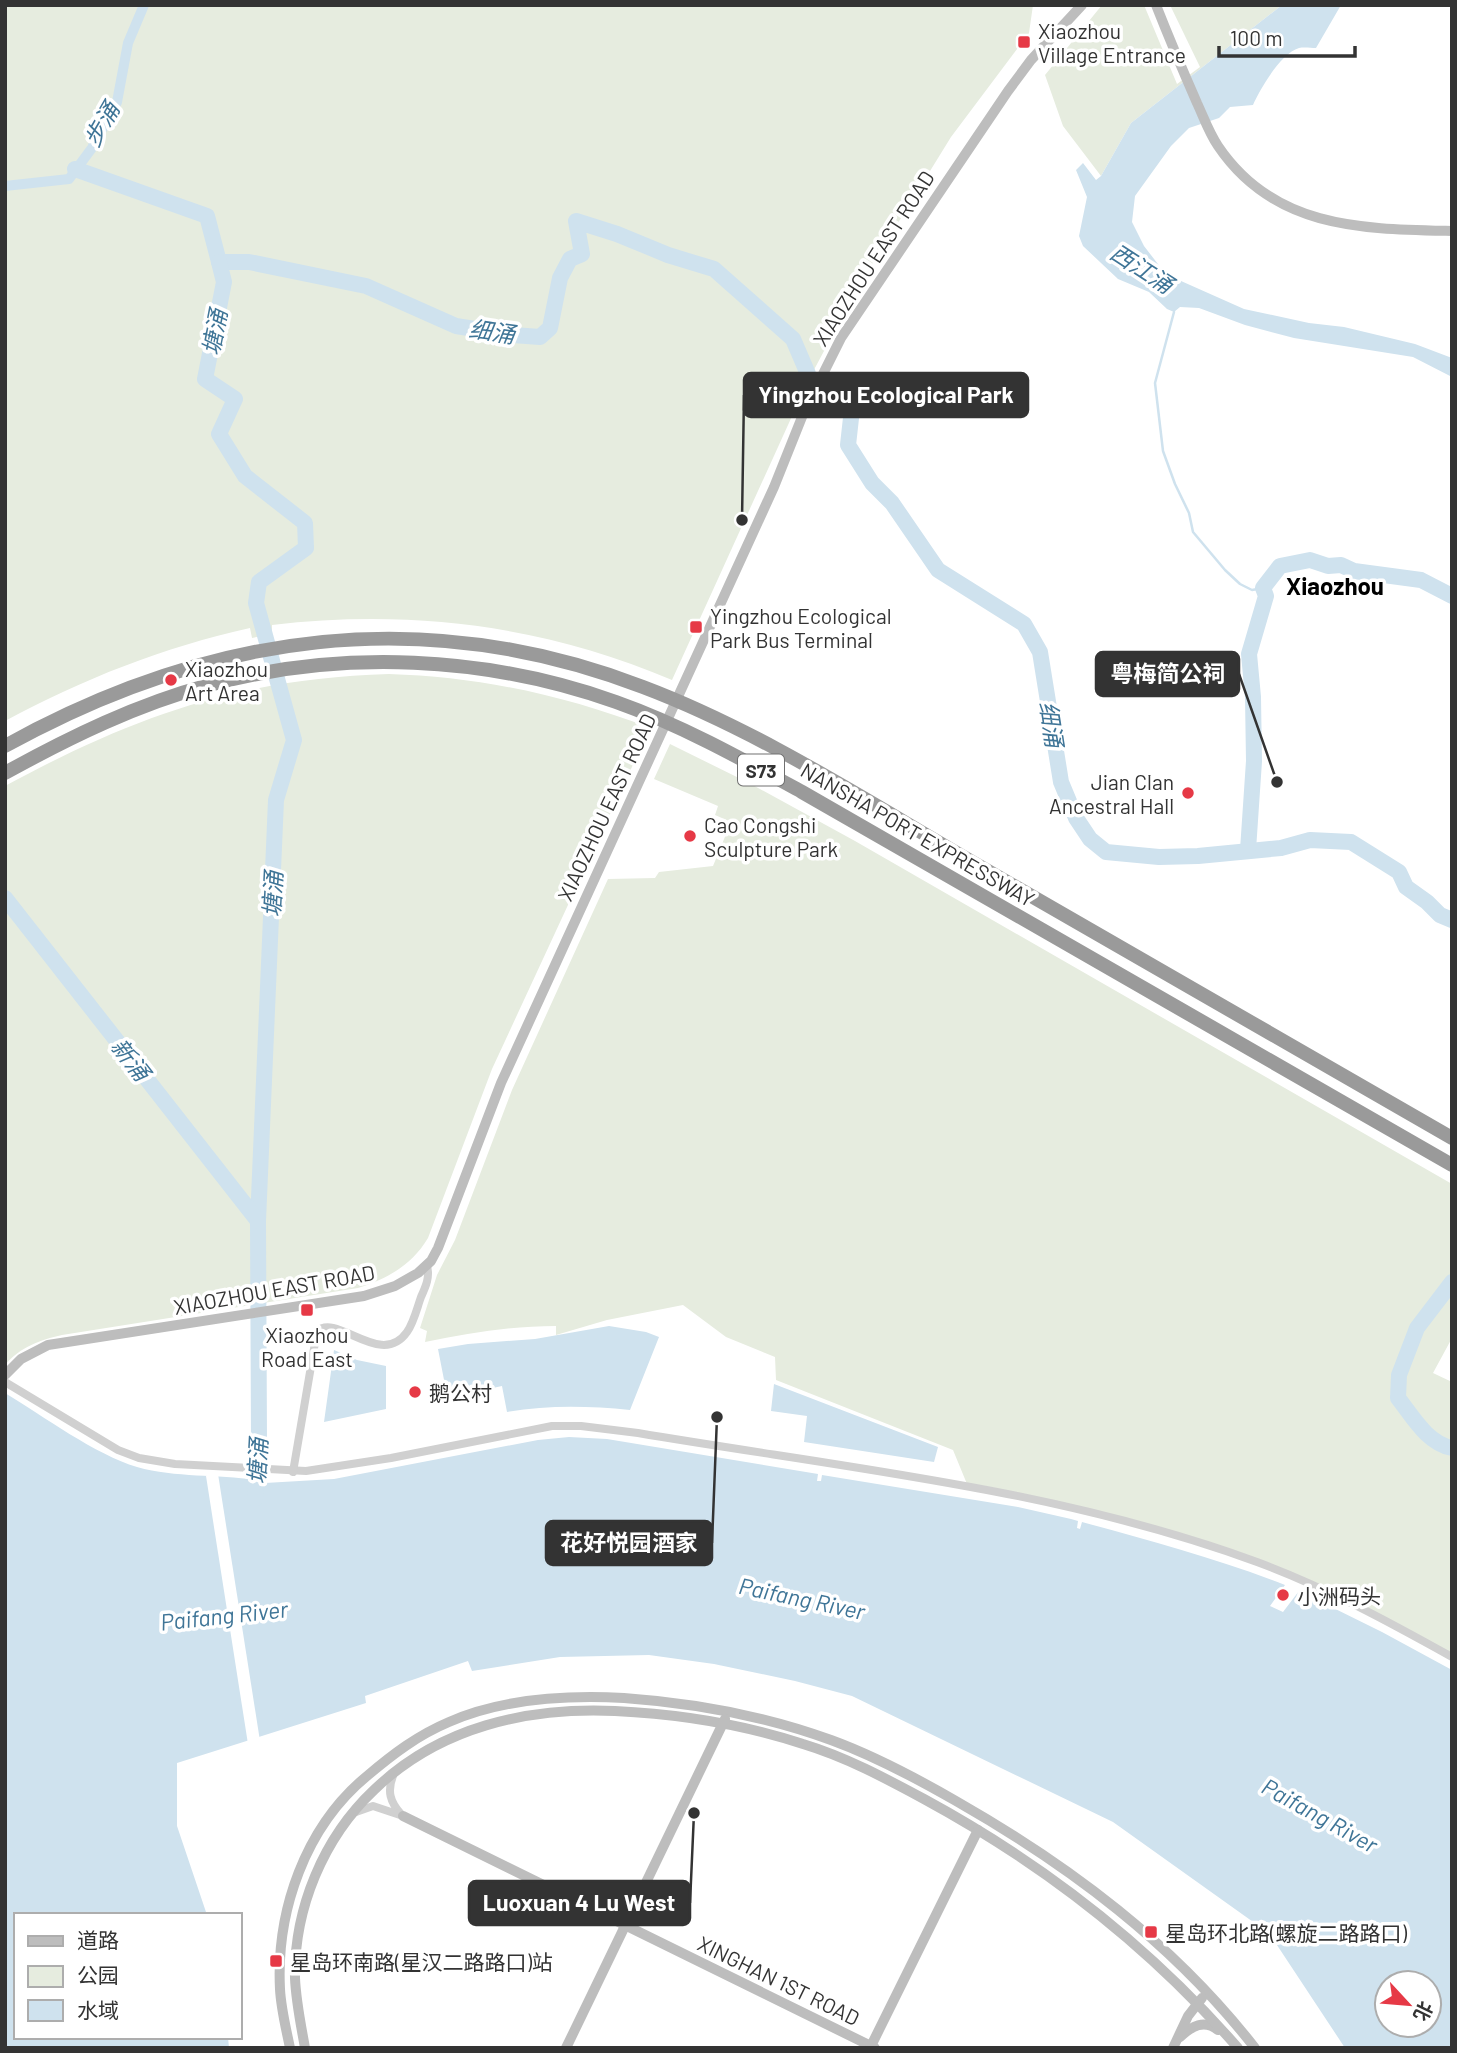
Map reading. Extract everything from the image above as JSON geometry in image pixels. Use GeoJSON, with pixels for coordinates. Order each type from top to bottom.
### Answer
{"type":"FeatureCollection","features":[{"type":"Feature","properties":{"kind":"highway","name":"NANSHA PORT EXPRESSWAY"},"geometry":{"type":"LineString","coordinates":[[5,746],[92,702],[127,688],[197,665],[272,648],[359,639],[422,639],[492,646],[571,663],[646,688],[764,744],[1452,1138]]}},
{"type":"Feature","properties":{"kind":"highway","name":"NANSHA PORT EXPRESSWAY"},"geometry":{"type":"LineString","coordinates":[[5,773],[83,732],[143,707],[209,685],[279,671],[353,663],[424,663],[486,669],[573,688],[657,718],[766,772],[1452,1165]]}},
{"type":"Feature","properties":{"kind":"main road","name":"XIAOZHOU EAST ROAD"},"geometry":{"type":"LineString","coordinates":[[5,1375],[21,1359],[48,1345],[376,1293],[411,1277],[427,1266],[443,1239],[501,1083],[774,487],[821,376],[850,324],[1028,64],[1082,5]]}},
{"type":"Feature","properties":{"kind":"main road"},"geometry":{"type":"LineString","coordinates":[[1156,5],[1211,133],[1224,155],[1271,198],[1296,212],[1362,226],[1452,231]]}},
{"type":"Feature","properties":{"kind":"main road"},"geometry":{"type":"LineString","coordinates":[[290,2048],[280,1993],[280,1970],[282,1939],[295,1878],[324,1825],[353,1787],[402,1747],[452,1720],[495,1706],[585,1697],[639,1699],[726,1711],[769,1721],[834,1741],[906,1773],[1049,1858],[1102,1897],[1150,1936],[1209,1992],[1255,2048]]}},
{"type":"Feature","properties":{"kind":"main road"},"geometry":{"type":"LineString","coordinates":[[305,2048],[295,1978],[296,1945],[307,1897],[330,1845],[350,1815],[394,1772],[423,1751],[468,1731],[503,1720],[581,1710],[678,1716],[724,1724],[804,1744],[857,1764],[978,1830],[1070,1892],[1198,2002],[1238,2048]]}},
{"type":"Feature","properties":{"kind":"main road"},"geometry":{"type":"LineString","coordinates":[[566,2048],[724,1724],[726,1711]]}},
{"type":"Feature","properties":{"kind":"main road","name":"XINGHAN 1ST ROAD"},"geometry":{"type":"LineString","coordinates":[[404,1816],[872,2047]]}},
{"type":"Feature","properties":{"kind":"main road"},"geometry":{"type":"LineString","coordinates":[[872,2047],[978,1830]]}},
{"type":"Feature","properties":{"kind":"main road"},"geometry":{"type":"LineString","coordinates":[[1176,2043],[1198,2002],[1209,1992]]}},
{"type":"Feature","properties":{"kind":"main road"},"geometry":{"type":"LineString","coordinates":[[1176,2043],[1190,2028],[1207,2024],[1229,2038]]}},
{"type":"Feature","properties":{"kind":"street"},"geometry":{"type":"LineString","coordinates":[[293,1472],[317,1331],[331,1327],[372,1343],[387,1344],[396,1341],[406,1333],[414,1317],[428,1279],[427,1266]]}},
{"type":"Feature","properties":{"kind":"street"},"geometry":{"type":"LineString","coordinates":[[5,1382],[106,1445],[130,1455],[174,1464],[293,1472],[332,1468],[544,1427],[581,1426],[1020,1496],[1219,1549],[1295,1577],[1452,1657]]}},
{"type":"Feature","properties":{"kind":"street"},"geometry":{"type":"LineString","coordinates":[[394,1772],[389,1786],[391,1800],[404,1816]]}},
{"type":"Feature","properties":{"kind":"street","name":"XINGHAN 1ST ROAD"},"geometry":{"type":"LineString","coordinates":[[350,1815],[373,1806],[404,1816]]}},
{"type":"Feature","properties":{"kind":"green space"},"geometry":{"type":"Polygon","coordinates":[[[5,5],[1033,5],[1029,33],[951,137],[856,291],[808,381],[672,680],[623,661],[525,634],[425,621],[324,621],[272,625],[272,634],[252,638],[250,628],[186,645],[94,678],[5,721],[5,5]]]}},
{"type":"Feature","properties":{"kind":"green space"},"geometry":{"type":"Polygon","coordinates":[[[1102,5],[1144,5],[1177,84],[1200,67],[1170,5],[1282,5],[1131,123],[1101,176],[1063,126],[1045,75],[1102,5]]]}},
{"type":"Feature","properties":{"kind":"green space"},"geometry":{"type":"Polygon","coordinates":[[[389,674],[456,679],[522,690],[586,706],[650,728],[492,1069],[428,1238],[422,1248],[398,1270],[358,1288],[62,1335],[31,1345],[17,1353],[5,1365],[5,786],[99,739],[190,705],[284,684],[335,677],[389,674]]]}},
{"type":"Feature","properties":{"kind":"green space"},"geometry":{"type":"Polygon","coordinates":[[[670,744],[749,783],[855,841],[1452,1184],[1452,1338],[1433,1373],[1452,1382],[1452,1654],[1246,1555],[967,1484],[953,1450],[776,1380],[775,1357],[726,1337],[683,1305],[607,1320],[556,1335],[556,1326],[539,1326],[425,1342],[427,1331],[420,1328],[437,1275],[455,1240],[512,1090],[608,879],[655,878],[659,872],[713,866],[731,822],[715,815],[718,806],[654,779],[670,744]]]}},
{"type":"Feature","properties":{"kind":"water","name":"西江涌"},"geometry":{"type":"Polygon","coordinates":[[[1282,5],[1341,5],[1316,48],[1299,48],[1285,57],[1266,81],[1253,105],[1230,107],[1219,118],[1189,128],[1171,146],[1135,196],[1132,222],[1144,246],[1161,268],[1181,281],[1244,309],[1309,323],[1344,327],[1415,344],[1452,358],[1452,377],[1413,357],[1294,338],[1245,325],[1199,308],[1180,307],[1174,312],[1149,292],[1118,279],[1083,246],[1079,236],[1087,197],[1076,170],[1083,163],[1096,180],[1101,176],[1131,123],[1282,5]]]}},
{"type":"Feature","properties":{"kind":"water"},"geometry":{"type":"Polygon","coordinates":[[[609,1326],[659,1337],[630,1410],[568,1407],[507,1412],[502,1386],[474,1392],[473,1386],[446,1390],[438,1349],[535,1339],[609,1326]]]}},
{"type":"Feature","properties":{"kind":"water"},"geometry":{"type":"Polygon","coordinates":[[[334,1350],[357,1360],[386,1366],[386,1409],[324,1422],[334,1350]]]}},
{"type":"Feature","properties":{"kind":"water"},"geometry":{"type":"Polygon","coordinates":[[[774,1384],[938,1447],[934,1462],[804,1442],[807,1416],[771,1411],[774,1384]]]}},
{"type":"Feature","properties":{"kind":"water","name":"Paifang River"},"geometry":{"type":"Polygon","coordinates":[[[5,1393],[104,1454],[137,1467],[167,1473],[256,1480],[262,1460],[262,1478],[265,1483],[334,1479],[538,1440],[569,1437],[607,1439],[818,1474],[817,1481],[821,1481],[822,1475],[1018,1507],[1078,1521],[1077,1528],[1080,1529],[1082,1522],[1185,1551],[1285,1585],[1270,1606],[1283,1612],[1299,1591],[1452,1670],[1452,2048],[1345,2048],[1271,1936],[1113,1822],[852,1696],[714,1664],[649,1655],[560,1657],[472,1671],[468,1661],[365,1696],[366,1703],[177,1763],[177,1826],[206,1913],[14,1913],[14,2039],[228,2039],[229,2048],[5,2048],[5,1393]]]}},
{"type":"Feature","properties":{"kind":"pier"},"geometry":{"type":"Polygon","coordinates":[[[218,1474],[260,1741],[248,1744],[206,1476],[218,1474]]]}},
{"type":"Feature","properties":{"kind":"waterway","name":"步涌"},"geometry":{"type":"LineString","coordinates":[[5,186],[69,179],[92,148],[117,102],[128,43],[144,5]]}},
{"type":"Feature","properties":{"kind":"waterway","name":"细涌"},"geometry":{"type":"LineString","coordinates":[[75,169],[207,216],[219,262],[249,262],[366,286],[456,326],[513,335],[540,337],[550,328],[560,278],[570,259],[582,254],[576,221],[714,269],[793,339],[808,374]]}},
{"type":"Feature","properties":{"kind":"waterway","name":"塘涌"},"geometry":{"type":"LineString","coordinates":[[219,262],[224,282],[205,379],[235,399],[219,434],[245,476],[305,523],[306,548],[259,582],[256,603],[294,740],[276,800],[258,1221],[259,1440],[255,1499]]}},
{"type":"Feature","properties":{"kind":"waterway"},"geometry":{"type":"LineString","coordinates":[[1174,312],[1155,383],[1163,451],[1189,513],[1193,532],[1240,584],[1252,590],[1263,588]]}},
{"type":"Feature","properties":{"kind":"waterway","name":"细涌"},"geometry":{"type":"LineString","coordinates":[[820,388],[852,409],[848,445],[872,483],[892,503],[938,570],[1024,624],[1040,652],[1061,782],[1076,818],[1090,839],[1106,852],[1159,857],[1281,848],[1310,840],[1351,842],[1399,872],[1406,887],[1440,915],[1452,920]]}},
{"type":"Feature","properties":{"kind":"waterway"},"geometry":{"type":"LineString","coordinates":[[1248,850],[1254,761],[1249,654],[1266,596],[1263,588],[1280,566],[1310,560],[1328,566],[1341,565],[1354,571],[1421,580],[1452,596]]}},
{"type":"Feature","properties":{"kind":"waterway","name":"新涌"},"geometry":{"type":"LineString","coordinates":[[5,898],[258,1221]]}},
{"type":"Feature","properties":{"kind":"waterway"},"geometry":{"type":"LineString","coordinates":[[1452,1282],[1417,1328],[1399,1375],[1398,1398],[1428,1435],[1452,1448]]}},
{"type":"Feature","properties":{"kind":"place","name":"Xiaozhou Village Entrance"},"geometry":{"type":"Point","coordinates":[1024,42]}},
{"type":"Feature","properties":{"kind":"place","name":"Yingzhou Ecological Park"},"geometry":{"type":"Point","coordinates":[742,520]}},
{"type":"Feature","properties":{"kind":"place","name":"Yingzhou Ecological Park Bus Terminal"},"geometry":{"type":"Point","coordinates":[696,627]}},
{"type":"Feature","properties":{"kind":"place","name":"Xiaozhou Art Area"},"geometry":{"type":"Point","coordinates":[171,680]}},
{"type":"Feature","properties":{"kind":"place","name":"粤梅简公祠"},"geometry":{"type":"Point","coordinates":[1277,782]}},
{"type":"Feature","properties":{"kind":"place","name":"Jian Clan Ancestral Hall"},"geometry":{"type":"Point","coordinates":[1188,793]}},
{"type":"Feature","properties":{"kind":"place","name":"Cao Congshi Sculpture Park"},"geometry":{"type":"Point","coordinates":[690,836]}},
{"type":"Feature","properties":{"kind":"place","name":"Xiaozhou Road East"},"geometry":{"type":"Point","coordinates":[307,1310]}},
{"type":"Feature","properties":{"kind":"place","name":"鹅公村"},"geometry":{"type":"Point","coordinates":[415,1392]}},
{"type":"Feature","properties":{"kind":"place","name":"花好悦园酒家"},"geometry":{"type":"Point","coordinates":[717,1417]}},
{"type":"Feature","properties":{"kind":"place","name":"小洲码头"},"geometry":{"type":"Point","coordinates":[1283,1595]}},
{"type":"Feature","properties":{"kind":"place","name":"Luoxuan 4 Lu West"},"geometry":{"type":"Point","coordinates":[694,1813]}},
{"type":"Feature","properties":{"kind":"place","name":"星岛环北路(螺旋二路路口)"},"geometry":{"type":"Point","coordinates":[1151,1932]}},
{"type":"Feature","properties":{"kind":"place","name":"星岛环南路(星汉二路路口)站"},"geometry":{"type":"Point","coordinates":[276,1961]}},
{"type":"Feature","properties":{"kind":"district","name":"Xiaozhou"},"geometry":{"type":"Point","coordinates":[1335,585]}}]}
